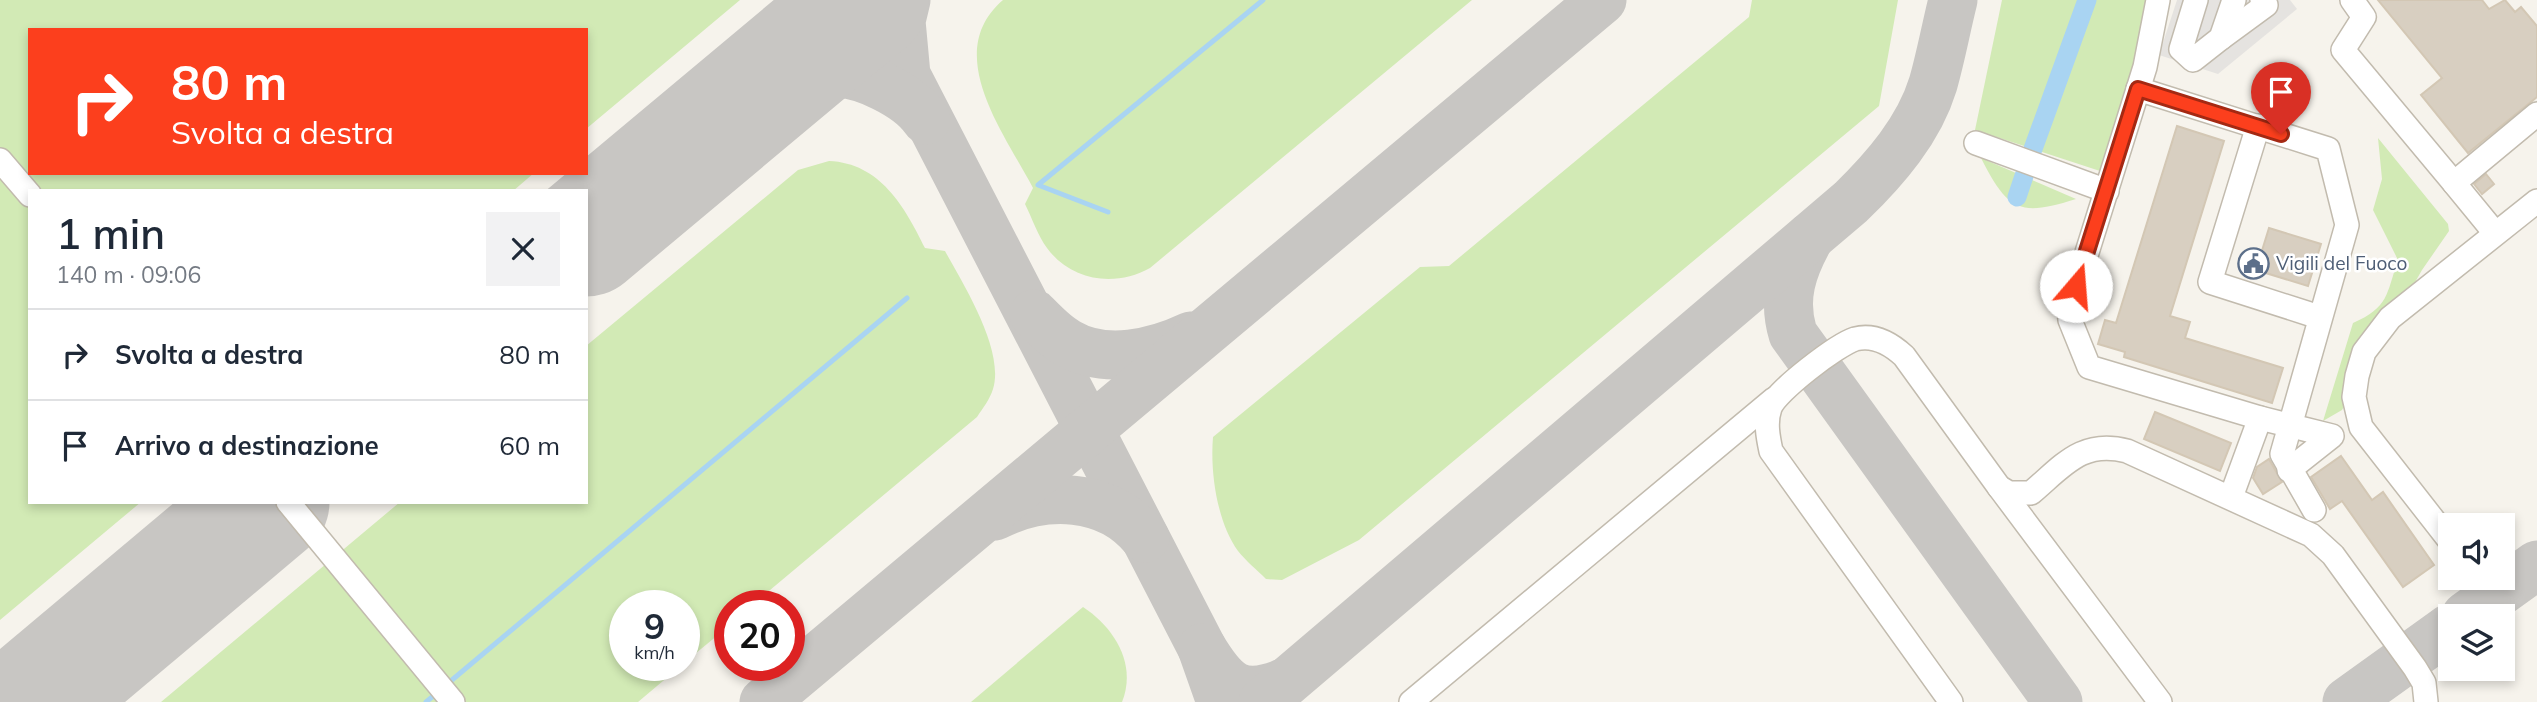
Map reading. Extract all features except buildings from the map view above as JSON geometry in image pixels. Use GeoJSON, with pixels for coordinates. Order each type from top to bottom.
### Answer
{"type":"FeatureCollection","features":[{"type":"Feature","properties":{"kind":"street"},"geometry":{"type":"LineString","coordinates":[[2158,0],[2138,89],[2069,310],[2070,320],[2086,363],[2089,367],[2260,418],[2332,436]]}},
{"type":"Feature","properties":{"kind":"street"},"geometry":{"type":"LineString","coordinates":[[2196,0],[2181,48],[2193,60],[2266,5],[2262,0]]}},
{"type":"Feature","properties":{"kind":"street"},"geometry":{"type":"LineString","coordinates":[[2221,38],[2234,0]]}},
{"type":"Feature","properties":{"kind":"street"},"geometry":{"type":"LineString","coordinates":[[2352,0],[2364,17],[2343,51],[2495,233]]}},
{"type":"Feature","properties":{"kind":"street"},"geometry":{"type":"LineString","coordinates":[[2138,89],[2328,149],[2347,225],[2282,454],[2314,510]]}},
{"type":"Feature","properties":{"kind":"street"},"geometry":{"type":"LineString","coordinates":[[2454,183],[2537,114]]}},
{"type":"Feature","properties":{"kind":"street"},"geometry":{"type":"LineString","coordinates":[[2258,126],[2210,282],[2319,317]]}},
{"type":"Feature","properties":{"kind":"street"},"geometry":{"type":"LineString","coordinates":[[1976,143],[2107,191]]}},
{"type":"Feature","properties":{"kind":"street"},"geometry":{"type":"LineString","coordinates":[[0,160],[28,193]]}},
{"type":"Feature","properties":{"kind":"street"},"geometry":{"type":"LineString","coordinates":[[2438,526],[2361,427],[2354,397],[2364,352],[2390,318],[2537,201]]}},
{"type":"Feature","properties":{"kind":"street"},"geometry":{"type":"LineString","coordinates":[[1411,702],[1778,396],[1843,345],[1854,340],[1882,341],[1904,356],[2160,702]]}},
{"type":"Feature","properties":{"kind":"street"},"geometry":{"type":"LineString","coordinates":[[1771,451],[1768,419],[1771,406],[1778,396]]}},
{"type":"Feature","properties":{"kind":"street"},"geometry":{"type":"LineString","coordinates":[[2231,497],[2260,418]]}},
{"type":"Feature","properties":{"kind":"street"},"geometry":{"type":"LineString","coordinates":[[2289,470],[2332,436],[2361,427]]}},
{"type":"Feature","properties":{"kind":"street"},"geometry":{"type":"LineString","coordinates":[[1719,445],[1751,442],[1771,451],[1951,702]]}},
{"type":"Feature","properties":{"kind":"street"},"geometry":{"type":"LineString","coordinates":[[2026,523],[2031,493],[2073,457],[2092,447],[2108,446],[2296,526],[2333,555],[2415,668],[2424,683],[2426,702]]}},
{"type":"Feature","properties":{"kind":"street"},"geometry":{"type":"LineString","coordinates":[[1999,487],[2009,493],[2031,493]]}},
{"type":"Feature","properties":{"kind":"street"},"geometry":{"type":"LineString","coordinates":[[290,504],[453,702]]}},
{"type":"Feature","properties":{"kind":"green space"},"geometry":{"type":"Polygon","coordinates":[[[0,0],[740,0],[588,127],[588,28],[28,28],[28,175],[532,175],[515,189],[28,189],[28,504],[139,504],[0,620],[0,0]]]}},
{"type":"Feature","properties":{"kind":"green space"},"geometry":{"type":"Polygon","coordinates":[[[1003,0],[1472,0],[1150,268],[1123,278],[1109,279],[1082,274],[1057,259],[1044,243],[1025,204],[1033,188],[995,119],[984,94],[978,69],[978,44],[985,21],[1003,0]]]}},
{"type":"Feature","properties":{"kind":"green space"},"geometry":{"type":"Polygon","coordinates":[[[1752,0],[1898,0],[1879,106],[1359,540],[1282,580],[1266,579],[1238,551],[1225,526],[1216,496],[1213,437],[1420,267],[1449,266],[1749,17],[1752,0]]]}},
{"type":"Feature","properties":{"kind":"green space"},"geometry":{"type":"Polygon","coordinates":[[[2002,0],[2146,0],[2138,53],[2100,171],[1975,130],[2002,0]]]}},
{"type":"Feature","properties":{"kind":"green space"},"geometry":{"type":"Polygon","coordinates":[[[2378,138],[2448,224],[2449,231],[2422,270],[2342,410],[2323,421],[2353,323],[2380,305],[2388,291],[2398,260],[2373,210],[2382,179],[2378,138]]]}},
{"type":"Feature","properties":{"kind":"green space"},"geometry":{"type":"Polygon","coordinates":[[[1981,158],[2076,199],[2041,208],[2017,205],[1999,189],[1981,158]]]}},
{"type":"Feature","properties":{"kind":"green space"},"geometry":{"type":"Polygon","coordinates":[[[829,161],[863,170],[877,179],[909,217],[925,248],[945,251],[988,337],[995,373],[992,393],[977,417],[770,590],[714,590],[714,638],[700,650],[700,590],[609,590],[609,681],[663,681],[638,702],[161,702],[398,504],[588,504],[588,344],[798,170],[829,161]]]}},
{"type":"Feature","properties":{"kind":"green space"},"geometry":{"type":"Polygon","coordinates":[[[1083,607],[1105,626],[1125,661],[1126,688],[1122,702],[971,702],[1083,607]]]}},
{"type":"Feature","properties":{"kind":"shaded area"},"geometry":{"type":"Polygon","coordinates":[[[2177,0],[2290,0],[2297,9],[2218,74],[2159,55],[2177,0]]]}},
{"type":"Feature","properties":{"kind":"waterway"},"geometry":{"type":"LineString","coordinates":[[1108,212],[1038,185],[1263,0]]}},
{"type":"Feature","properties":{"kind":"waterway"},"geometry":{"type":"LineString","coordinates":[[2033,149],[2087,0]]}},
{"type":"Feature","properties":{"kind":"waterway"},"geometry":{"type":"LineString","coordinates":[[2017,197],[2024,176]]}},
{"type":"Feature","properties":{"kind":"waterway"},"geometry":{"type":"LineString","coordinates":[[446,685],[907,298]]}},
{"type":"Feature","properties":{"kind":"waterway"},"geometry":{"type":"LineString","coordinates":[[426,702],[437,693]]}},
{"type":"Feature","properties":{"kind":"taxiway"},"geometry":{"type":"LineString","coordinates":[[906,0],[901,21],[906,75],[1202,648]]}},
{"type":"Feature","properties":{"kind":"taxiway"},"geometry":{"type":"LineString","coordinates":[[764,702],[1602,0]]}},
{"type":"Feature","properties":{"kind":"taxiway"},"geometry":{"type":"LineString","coordinates":[[1263,702],[1864,189],[1900,148],[1927,101],[1953,0]]}},
{"type":"Feature","properties":{"kind":"taxiway"},"geometry":{"type":"LineString","coordinates":[[711,132],[772,90],[813,74],[835,73],[858,77],[890,90],[913,105],[926,120]]}},
{"type":"Feature","properties":{"kind":"taxiway"},"geometry":{"type":"LineString","coordinates":[[1810,237],[1798,261],[1791,284],[1788,308],[1793,334],[2058,702]]}},
{"type":"Feature","properties":{"kind":"taxiway"},"geometry":{"type":"LineString","coordinates":[[1034,314],[1063,340],[1082,350],[1098,354],[1146,351],[1191,336]]}},
{"type":"Feature","properties":{"kind":"taxiway"},"geometry":{"type":"LineString","coordinates":[[995,516],[1034,502],[1074,500],[1113,512],[1130,523],[1145,538]]}},
{"type":"Feature","properties":{"kind":"taxiway"},"geometry":{"type":"LineString","coordinates":[[2483,604],[2537,565]]}},
{"type":"Feature","properties":{"kind":"taxiway"},"geometry":{"type":"LineString","coordinates":[[2347,702],[2438,637]]}},
{"type":"Feature","properties":{"kind":"taxiway"},"geometry":{"type":"LineString","coordinates":[[1221,702],[1202,648],[1218,672],[1235,686],[1245,690],[1257,690],[1286,682]]}},
{"type":"Feature","properties":{"kind":"runway"},"geometry":{"type":"LineString","coordinates":[[588,234],[868,0]]}},
{"type":"Feature","properties":{"kind":"runway"},"geometry":{"type":"LineString","coordinates":[[31,702],[267,504]]}},
{"type":"Feature","properties":{"kind":"place","name":"Vigili del Fuoco"},"geometry":{"type":"Point","coordinates":[2253,263]}},
{"type":"Feature","properties":{"kind":"route"},"geometry":{"type":"LineString","coordinates":[[2076,286],[2138,89],[2281,134]]}}]}
